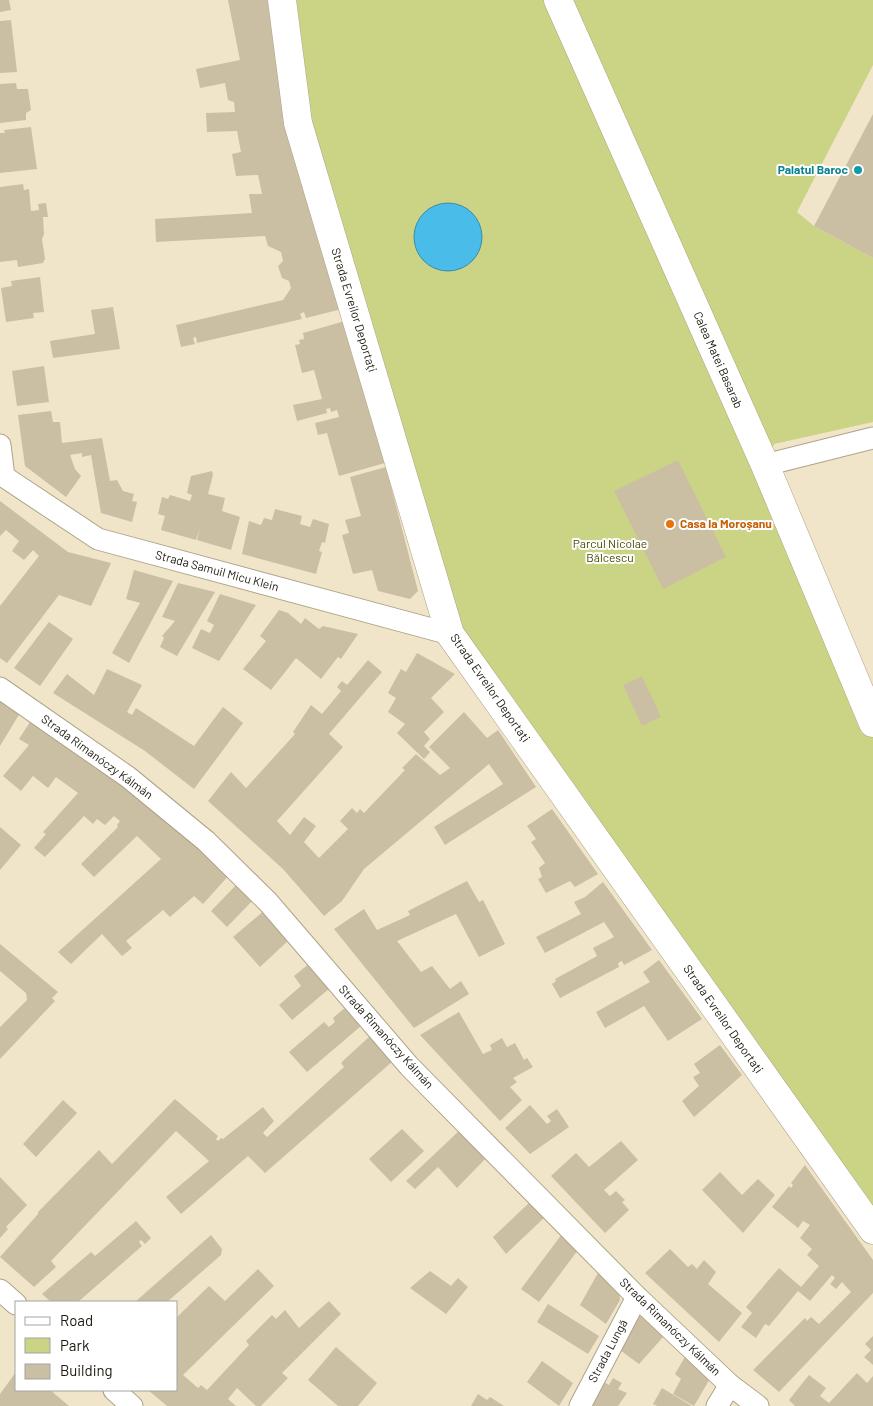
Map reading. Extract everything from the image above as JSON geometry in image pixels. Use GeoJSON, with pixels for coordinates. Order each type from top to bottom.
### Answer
{"type":"FeatureCollection","features":[{"type":"Feature","properties":{"kind":"main road","name":"Strada Evreilor Deportaţi"},"geometry":{"type":"LineString","coordinates":[[282,0],[298,123],[450,634],[873,1230]]}},
{"type":"Feature","properties":{"kind":"main road","name":"Calea Matei Basarab"},"geometry":{"type":"LineString","coordinates":[[558,0],[765,465],[873,723]]}},
{"type":"Feature","properties":{"kind":"street"},"geometry":{"type":"LineString","coordinates":[[765,465],[873,438]]}},
{"type":"Feature","properties":{"kind":"street"},"geometry":{"type":"LineString","coordinates":[[0,445],[2,476]]}},
{"type":"Feature","properties":{"kind":"street","name":"Strada Samuil Micu Klein"},"geometry":{"type":"LineString","coordinates":[[2,476],[98,539],[450,634]]}},
{"type":"Feature","properties":{"kind":"street","name":"Strada Rimanóczy Kálmán"},"geometry":{"type":"LineString","coordinates":[[0,688],[128,776],[206,841],[268,902],[409,1066],[637,1297],[730,1385],[758,1406]]}},
{"type":"Feature","properties":{"kind":"street"},"geometry":{"type":"LineString","coordinates":[[0,1290],[15,1303]]}},
{"type":"Feature","properties":{"kind":"street","name":"Strada Lungă"},"geometry":{"type":"LineString","coordinates":[[580,1406],[637,1297]]}},
{"type":"Feature","properties":{"kind":"street"},"geometry":{"type":"LineString","coordinates":[[717,1406],[730,1385]]}},
{"type":"Feature","properties":{"kind":"street"},"geometry":{"type":"LineString","coordinates":[[115,1391],[132,1406]]}},
{"type":"Feature","properties":{"kind":"green space","name":"Parcul Nicolae Bălcescu"},"geometry":{"type":"Polygon","coordinates":[[[282,0],[873,0],[873,65],[797,212],[814,226],[873,258],[873,422],[774,444],[765,465],[873,723],[873,1230],[450,634],[298,123],[282,0]]]}},
{"type":"Feature","properties":{"kind":"water"},"geometry":{"type":"Polygon","coordinates":[[[441,203],[455,203],[467,208],[477,218],[482,230],[482,244],[477,256],[467,266],[455,271],[441,271],[429,266],[419,256],[414,244],[414,230],[419,218],[429,208],[441,203]]]}},
{"type":"Feature","properties":{"kind":"building"},"geometry":{"type":"Polygon","coordinates":[[[0,0],[9,0],[11,10],[0,12],[0,0]]]}},
{"type":"Feature","properties":{"kind":"building"},"geometry":{"type":"Polygon","coordinates":[[[228,0],[269,0],[342,309],[306,318],[304,312],[300,314],[302,319],[197,343],[196,337],[193,338],[195,344],[181,347],[176,325],[283,300],[291,288],[289,281],[282,278],[278,266],[283,261],[281,252],[268,246],[265,236],[156,242],[155,219],[252,213],[249,194],[262,194],[258,175],[236,176],[232,154],[241,152],[237,131],[207,132],[206,113],[235,112],[234,102],[228,100],[225,83],[200,88],[196,69],[240,60],[228,0]]]}},
{"type":"Feature","properties":{"kind":"building"},"geometry":{"type":"Polygon","coordinates":[[[11,20],[17,72],[0,73],[0,21],[11,20]]]}},
{"type":"Feature","properties":{"kind":"building"},"geometry":{"type":"Polygon","coordinates":[[[16,83],[17,89],[28,89],[31,110],[26,113],[26,120],[0,123],[0,84],[16,83]]]}},
{"type":"Feature","properties":{"kind":"building","name":"Palatul Baroc"},"geometry":{"type":"Polygon","coordinates":[[[873,114],[873,258],[814,226],[873,114]]]}},
{"type":"Feature","properties":{"kind":"building"},"geometry":{"type":"Polygon","coordinates":[[[31,127],[37,169],[0,173],[0,133],[5,133],[4,130],[31,127]]]}},
{"type":"Feature","properties":{"kind":"building"},"geometry":{"type":"Polygon","coordinates":[[[23,184],[24,190],[29,189],[31,211],[39,210],[38,204],[46,203],[48,217],[43,217],[44,234],[42,239],[45,259],[43,263],[18,267],[17,260],[0,262],[0,187],[23,184]]]}},
{"type":"Feature","properties":{"kind":"building"},"geometry":{"type":"Polygon","coordinates":[[[40,277],[44,312],[33,313],[34,318],[6,322],[1,288],[12,286],[11,281],[40,277]]]}},
{"type":"Feature","properties":{"kind":"building"},"geometry":{"type":"Polygon","coordinates":[[[113,307],[120,349],[53,358],[50,341],[95,334],[91,310],[113,307]]]}},
{"type":"Feature","properties":{"kind":"building"},"geometry":{"type":"Polygon","coordinates":[[[345,321],[385,463],[339,476],[327,433],[318,435],[315,423],[339,417],[337,410],[331,412],[330,408],[326,409],[327,413],[297,421],[293,405],[322,399],[314,370],[302,373],[295,345],[300,344],[299,340],[304,339],[303,333],[345,321]]]}},
{"type":"Feature","properties":{"kind":"building"},"geometry":{"type":"Polygon","coordinates":[[[44,366],[49,402],[17,406],[12,371],[44,366]]]}},
{"type":"Feature","properties":{"kind":"building"},"geometry":{"type":"Polygon","coordinates":[[[51,411],[53,422],[60,422],[62,443],[102,438],[110,481],[117,480],[123,491],[134,494],[132,501],[137,502],[132,522],[101,513],[91,455],[82,457],[82,453],[70,455],[75,469],[81,476],[66,497],[25,466],[18,415],[51,411]]]}},
{"type":"Feature","properties":{"kind":"building","name":"Casa la Moroșanu"},"geometry":{"type":"Polygon","coordinates":[[[678,460],[726,557],[663,589],[614,491],[678,460]]]}},
{"type":"Feature","properties":{"kind":"building"},"geometry":{"type":"Polygon","coordinates":[[[386,467],[418,591],[410,599],[378,591],[372,570],[353,574],[342,535],[349,533],[345,520],[361,516],[350,477],[386,467]]]}},
{"type":"Feature","properties":{"kind":"building"},"geometry":{"type":"Polygon","coordinates":[[[212,471],[213,475],[208,494],[225,498],[222,511],[240,517],[231,550],[197,540],[200,528],[196,540],[161,530],[165,516],[158,514],[162,497],[168,499],[170,495],[190,501],[192,495],[187,493],[191,476],[212,471]]]}},
{"type":"Feature","properties":{"kind":"building"},"geometry":{"type":"Polygon","coordinates":[[[0,501],[68,552],[111,563],[91,606],[59,595],[7,663],[0,658],[0,606],[39,556],[33,550],[24,560],[12,551],[19,541],[6,530],[0,536],[0,501]]]}},
{"type":"Feature","properties":{"kind":"building"},"geometry":{"type":"Polygon","coordinates":[[[275,509],[302,516],[300,524],[310,527],[313,519],[329,524],[325,543],[322,542],[319,551],[322,552],[316,574],[242,554],[249,521],[261,525],[264,518],[272,520],[275,509]]]}},
{"type":"Feature","properties":{"kind":"building"},"geometry":{"type":"Polygon","coordinates":[[[134,570],[173,581],[129,663],[112,653],[140,603],[126,599],[134,570]]]}},
{"type":"Feature","properties":{"kind":"building"},"geometry":{"type":"Polygon","coordinates":[[[178,583],[215,592],[177,656],[160,647],[164,638],[162,636],[175,621],[162,617],[178,583]]]}},
{"type":"Feature","properties":{"kind":"building"},"geometry":{"type":"Polygon","coordinates":[[[220,594],[256,605],[219,661],[192,648],[201,629],[210,633],[214,625],[207,621],[220,594]]]}},
{"type":"Feature","properties":{"kind":"building"},"geometry":{"type":"Polygon","coordinates":[[[279,610],[288,613],[301,624],[305,618],[319,629],[323,626],[358,634],[341,659],[338,657],[321,679],[296,658],[271,690],[243,669],[266,641],[260,636],[279,610]]]}},
{"type":"Feature","properties":{"kind":"building"},"geometry":{"type":"Polygon","coordinates":[[[49,622],[73,639],[40,686],[14,668],[49,622]]]}},
{"type":"Feature","properties":{"kind":"building"},"geometry":{"type":"Polygon","coordinates":[[[417,653],[455,674],[431,698],[444,712],[424,732],[430,739],[424,746],[430,752],[424,759],[397,733],[405,724],[388,712],[396,698],[388,693],[401,669],[406,672],[417,653]]]}},
{"type":"Feature","properties":{"kind":"building"},"geometry":{"type":"Polygon","coordinates":[[[368,660],[382,672],[329,734],[343,747],[277,821],[290,835],[304,817],[316,826],[304,842],[319,858],[348,829],[340,821],[352,808],[357,813],[360,809],[364,813],[405,770],[402,768],[416,754],[440,775],[450,768],[429,747],[464,712],[487,738],[498,730],[536,787],[445,845],[434,827],[503,784],[489,764],[364,869],[342,901],[324,916],[283,869],[208,801],[231,772],[246,788],[295,734],[293,732],[311,705],[322,714],[341,691],[337,687],[342,681],[347,685],[368,660]]]}},
{"type":"Feature","properties":{"kind":"building"},"geometry":{"type":"Polygon","coordinates":[[[107,669],[142,685],[127,712],[132,715],[136,708],[194,746],[223,707],[243,723],[194,789],[145,751],[53,693],[67,674],[94,695],[107,669]]]}},
{"type":"Feature","properties":{"kind":"building"},"geometry":{"type":"Polygon","coordinates":[[[642,676],[661,717],[642,726],[623,685],[642,676]]]}},
{"type":"Feature","properties":{"kind":"building"},"geometry":{"type":"Polygon","coordinates":[[[0,701],[20,713],[0,746],[0,701]]]}},
{"type":"Feature","properties":{"kind":"building"},"geometry":{"type":"Polygon","coordinates":[[[30,722],[131,791],[230,874],[203,904],[194,896],[170,917],[163,910],[126,941],[132,948],[122,956],[102,934],[71,964],[58,952],[161,859],[137,836],[94,877],[81,864],[118,827],[117,825],[120,821],[114,816],[105,825],[97,819],[93,824],[84,816],[45,857],[34,848],[46,834],[43,832],[78,793],[56,777],[48,788],[33,776],[21,791],[3,776],[29,745],[19,739],[30,722]]]}},
{"type":"Feature","properties":{"kind":"building"},"geometry":{"type":"Polygon","coordinates":[[[552,809],[598,874],[575,887],[570,881],[546,893],[538,879],[542,877],[539,868],[545,863],[531,842],[536,839],[527,826],[552,809]]]}},
{"type":"Feature","properties":{"kind":"building"},"geometry":{"type":"Polygon","coordinates":[[[0,827],[21,845],[0,870],[0,827]]]}},
{"type":"Feature","properties":{"kind":"building"},"geometry":{"type":"Polygon","coordinates":[[[467,881],[479,902],[483,900],[505,944],[479,957],[456,914],[397,941],[421,972],[432,966],[450,989],[461,981],[469,994],[414,1028],[334,929],[364,909],[377,930],[410,915],[408,911],[467,881]]]}},
{"type":"Feature","properties":{"kind":"building"},"geometry":{"type":"Polygon","coordinates":[[[239,882],[255,898],[227,927],[211,911],[239,882]]]}},
{"type":"Feature","properties":{"kind":"building"},"geometry":{"type":"Polygon","coordinates":[[[603,882],[652,950],[624,965],[622,961],[618,963],[619,967],[560,998],[552,984],[556,981],[555,979],[597,956],[593,948],[614,937],[604,922],[545,953],[536,937],[581,914],[574,902],[585,897],[603,882]]]}},
{"type":"Feature","properties":{"kind":"building"},"geometry":{"type":"Polygon","coordinates":[[[265,910],[290,939],[260,967],[233,937],[265,910]]]}},
{"type":"Feature","properties":{"kind":"building"},"geometry":{"type":"Polygon","coordinates":[[[0,944],[58,992],[52,998],[55,1001],[0,1059],[0,1027],[27,1000],[26,993],[0,971],[0,944]]]}},
{"type":"Feature","properties":{"kind":"building"},"geometry":{"type":"Polygon","coordinates":[[[659,960],[702,1019],[668,1041],[644,1006],[605,1028],[596,1012],[650,982],[643,972],[659,960]]]}},
{"type":"Feature","properties":{"kind":"building"},"geometry":{"type":"Polygon","coordinates":[[[310,963],[330,988],[292,1020],[279,1005],[301,986],[294,976],[310,963]]]}},
{"type":"Feature","properties":{"kind":"building"},"geometry":{"type":"Polygon","coordinates":[[[346,1007],[361,1026],[307,1072],[289,1052],[324,1022],[329,1027],[335,1022],[333,1018],[346,1007]]]}},
{"type":"Feature","properties":{"kind":"building"},"geometry":{"type":"Polygon","coordinates":[[[459,1012],[483,1054],[492,1050],[490,1045],[502,1038],[507,1047],[515,1043],[524,1060],[527,1058],[533,1067],[513,1078],[517,1082],[510,1087],[522,1100],[500,1121],[420,1035],[459,1012]]]}},
{"type":"Feature","properties":{"kind":"building"},"geometry":{"type":"Polygon","coordinates":[[[370,1036],[393,1061],[265,1173],[248,1156],[181,1214],[166,1197],[209,1161],[176,1131],[51,1261],[56,1267],[34,1287],[0,1257],[38,1212],[99,1150],[112,1164],[175,1099],[218,1136],[216,1139],[218,1141],[263,1107],[274,1121],[263,1133],[267,1137],[344,1067],[341,1063],[370,1036]]]}},
{"type":"Feature","properties":{"kind":"building"},"geometry":{"type":"Polygon","coordinates":[[[720,1045],[742,1075],[694,1117],[682,1101],[699,1086],[693,1077],[700,1073],[694,1064],[720,1045]]]}},
{"type":"Feature","properties":{"kind":"building"},"geometry":{"type":"Polygon","coordinates":[[[63,1100],[77,1113],[36,1157],[23,1144],[63,1100]]]}},
{"type":"Feature","properties":{"kind":"building"},"geometry":{"type":"Polygon","coordinates":[[[530,1105],[547,1124],[551,1121],[547,1116],[557,1109],[569,1127],[530,1154],[505,1128],[530,1105]]]}},
{"type":"Feature","properties":{"kind":"building"},"geometry":{"type":"Polygon","coordinates":[[[402,1129],[424,1151],[391,1182],[369,1159],[402,1129]]]}},
{"type":"Feature","properties":{"kind":"building"},"geometry":{"type":"Polygon","coordinates":[[[460,1130],[487,1157],[457,1188],[438,1167],[415,1189],[406,1181],[460,1130]]]}},
{"type":"Feature","properties":{"kind":"building"},"geometry":{"type":"Polygon","coordinates":[[[621,1141],[638,1160],[604,1190],[610,1196],[616,1191],[625,1200],[622,1202],[629,1210],[605,1233],[551,1176],[576,1153],[589,1167],[621,1141]]]}},
{"type":"Feature","properties":{"kind":"building"},"geometry":{"type":"Polygon","coordinates":[[[805,1165],[873,1260],[873,1293],[779,1392],[753,1370],[805,1318],[807,1321],[811,1317],[819,1324],[851,1292],[842,1282],[836,1289],[830,1284],[835,1278],[832,1275],[810,1301],[798,1291],[769,1326],[765,1324],[756,1338],[741,1327],[752,1313],[746,1307],[779,1268],[801,1287],[819,1266],[807,1255],[812,1249],[800,1238],[810,1225],[803,1221],[798,1228],[772,1207],[789,1186],[791,1188],[793,1185],[791,1183],[805,1165]]]}},
{"type":"Feature","properties":{"kind":"building"},"geometry":{"type":"Polygon","coordinates":[[[720,1172],[742,1195],[758,1179],[775,1195],[743,1233],[702,1190],[720,1172]]]}},
{"type":"Feature","properties":{"kind":"building"},"geometry":{"type":"Polygon","coordinates":[[[0,1177],[27,1205],[6,1227],[8,1229],[0,1238],[0,1177]]]}},
{"type":"Feature","properties":{"kind":"building"},"geometry":{"type":"Polygon","coordinates":[[[530,1202],[545,1217],[506,1254],[493,1237],[530,1202]]]}},
{"type":"Feature","properties":{"kind":"building"},"geometry":{"type":"Polygon","coordinates":[[[136,1221],[151,1238],[145,1244],[141,1240],[139,1242],[142,1246],[79,1301],[50,1301],[42,1294],[91,1252],[95,1256],[136,1221]]]}},
{"type":"Feature","properties":{"kind":"building"},"geometry":{"type":"Polygon","coordinates":[[[562,1234],[578,1250],[539,1302],[521,1289],[562,1234]]]}},
{"type":"Feature","properties":{"kind":"building"},"geometry":{"type":"Polygon","coordinates":[[[211,1235],[222,1249],[221,1255],[168,1301],[136,1301],[211,1235]]]}},
{"type":"Feature","properties":{"kind":"building"},"geometry":{"type":"Polygon","coordinates":[[[670,1249],[688,1267],[692,1264],[697,1269],[704,1260],[716,1272],[708,1284],[742,1313],[719,1342],[645,1273],[670,1249]]]}},
{"type":"Feature","properties":{"kind":"building"},"geometry":{"type":"Polygon","coordinates":[[[258,1269],[274,1286],[183,1375],[198,1388],[201,1385],[207,1390],[249,1345],[246,1341],[272,1315],[276,1319],[285,1310],[299,1328],[329,1301],[341,1314],[282,1373],[288,1378],[261,1406],[256,1406],[237,1388],[228,1399],[236,1406],[167,1406],[149,1391],[178,1391],[178,1316],[209,1286],[225,1301],[258,1269]]]}},
{"type":"Feature","properties":{"kind":"building"},"geometry":{"type":"Polygon","coordinates":[[[430,1271],[451,1286],[458,1278],[468,1287],[446,1314],[410,1288],[430,1271]]]}},
{"type":"Feature","properties":{"kind":"building"},"geometry":{"type":"Polygon","coordinates":[[[598,1273],[619,1291],[620,1300],[606,1324],[580,1305],[598,1273]]]}},
{"type":"Feature","properties":{"kind":"building"},"geometry":{"type":"Polygon","coordinates":[[[548,1304],[599,1336],[588,1354],[537,1322],[548,1304]]]}},
{"type":"Feature","properties":{"kind":"building"},"geometry":{"type":"Polygon","coordinates":[[[638,1314],[664,1336],[639,1364],[620,1350],[638,1314]]]}},
{"type":"Feature","properties":{"kind":"building"},"geometry":{"type":"Polygon","coordinates":[[[873,1336],[873,1365],[864,1357],[871,1350],[865,1344],[873,1336]]]}},
{"type":"Feature","properties":{"kind":"building"},"geometry":{"type":"Polygon","coordinates":[[[336,1347],[377,1383],[358,1406],[338,1406],[308,1380],[336,1347]]]}},
{"type":"Feature","properties":{"kind":"building"},"geometry":{"type":"Polygon","coordinates":[[[686,1355],[711,1377],[694,1406],[673,1394],[681,1379],[675,1374],[686,1355]]]}},
{"type":"Feature","properties":{"kind":"building"},"geometry":{"type":"Polygon","coordinates":[[[542,1361],[573,1383],[559,1406],[527,1382],[542,1361]]]}},
{"type":"Feature","properties":{"kind":"building"},"geometry":{"type":"Polygon","coordinates":[[[15,1373],[15,1391],[51,1391],[69,1406],[0,1406],[0,1394],[15,1373]]]}},
{"type":"Feature","properties":{"kind":"building"},"geometry":{"type":"Polygon","coordinates":[[[857,1373],[867,1383],[873,1376],[873,1406],[795,1406],[789,1400],[809,1375],[826,1388],[820,1396],[829,1403],[857,1373]]]}},
{"type":"Feature","properties":{"kind":"building"},"geometry":{"type":"Polygon","coordinates":[[[613,1378],[622,1383],[618,1389],[627,1393],[618,1406],[592,1406],[604,1382],[609,1385],[613,1378]]]}},
{"type":"Feature","properties":{"kind":"building"},"geometry":{"type":"Polygon","coordinates":[[[662,1388],[692,1406],[657,1406],[653,1404],[662,1388]]]}},
{"type":"Feature","properties":{"kind":"building"},"geometry":{"type":"Polygon","coordinates":[[[478,1394],[487,1400],[490,1397],[504,1406],[471,1406],[478,1394]]]}},
{"type":"Feature","properties":{"kind":"place","name":"Palatul Baroc"},"geometry":{"type":"Point","coordinates":[858,170]}},
{"type":"Feature","properties":{"kind":"place","name":"Casa la Moroșanu"},"geometry":{"type":"Point","coordinates":[670,524]}}]}
